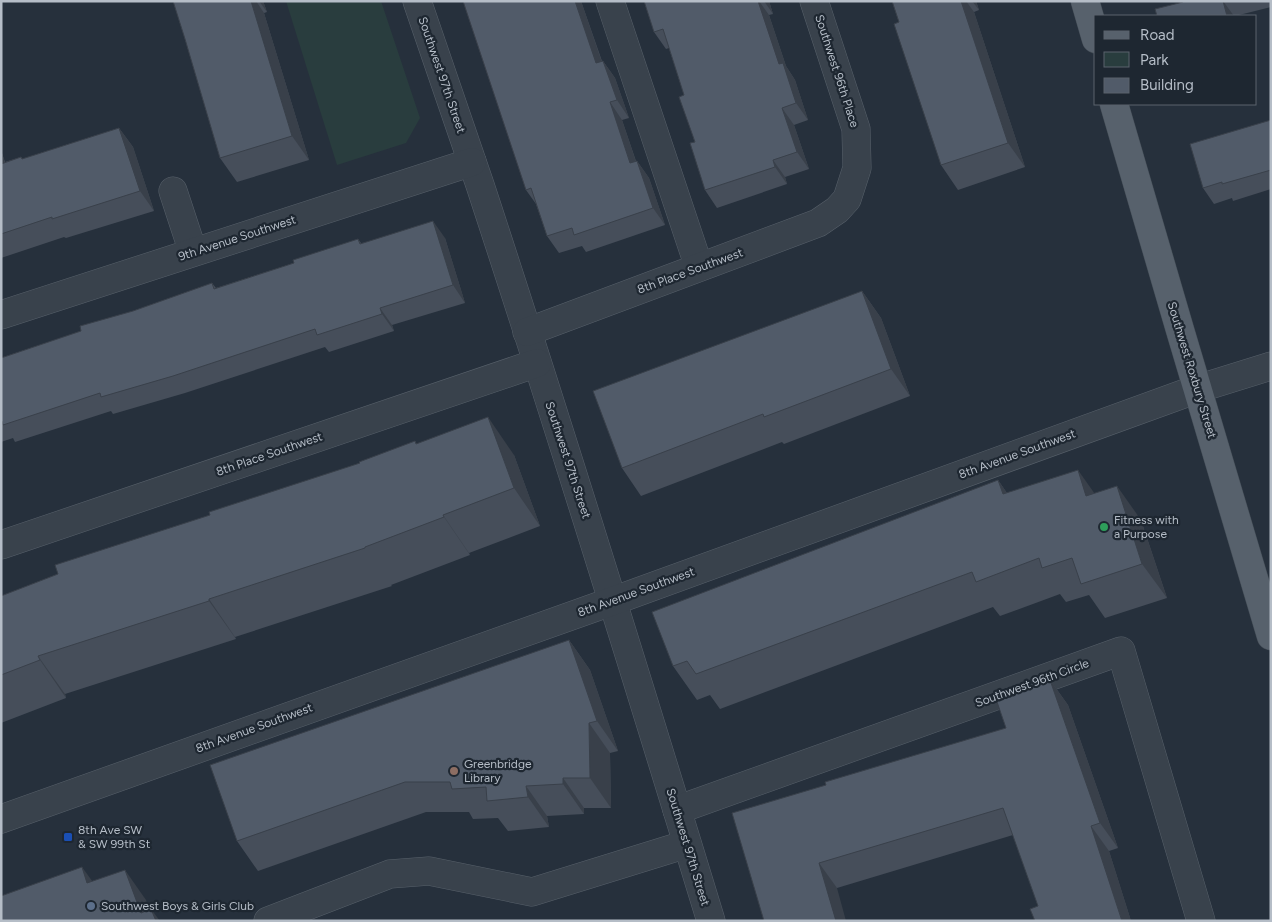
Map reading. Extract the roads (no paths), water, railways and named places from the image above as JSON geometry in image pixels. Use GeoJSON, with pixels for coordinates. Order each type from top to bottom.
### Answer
{"type":"FeatureCollection","features":[{"type":"Feature","properties":{"kind":"main road"},"geometry":{"type":"LineString","coordinates":[[1085,1],[1094,32]]}},
{"type":"Feature","properties":{"kind":"main road","name":"Southwest Roxbury Street"},"geometry":{"type":"LineString","coordinates":[[1114,105],[1271,636]]}},
{"type":"Feature","properties":{"kind":"street","name":"Southwest 97th Street"},"geometry":{"type":"LineString","coordinates":[[417,1],[472,162],[537,363],[613,601],[711,921]]}},
{"type":"Feature","properties":{"kind":"street"},"geometry":{"type":"LineString","coordinates":[[610,1],[699,267]]}},
{"type":"Feature","properties":{"kind":"street","name":"Southwest 96th Place"},"geometry":{"type":"LineString","coordinates":[[814,1],[856,129],[857,168],[846,198]]}},
{"type":"Feature","properties":{"kind":"street","name":"9th Avenue Southwest"},"geometry":{"type":"LineString","coordinates":[[1,315],[472,162]]}},
{"type":"Feature","properties":{"kind":"street"},"geometry":{"type":"LineString","coordinates":[[173,190],[193,252]]}},
{"type":"Feature","properties":{"kind":"street","name":"8th Place Southwest"},"geometry":{"type":"LineString","coordinates":[[527,332],[818,223],[837,210],[846,198]]}},
{"type":"Feature","properties":{"kind":"street","name":"8th Place Southwest"},"geometry":{"type":"LineString","coordinates":[[1,545],[537,363]]}},
{"type":"Feature","properties":{"kind":"street","name":"8th Avenue Southwest"},"geometry":{"type":"LineString","coordinates":[[1,819],[613,601],[1197,389],[1271,366]]}},
{"type":"Feature","properties":{"kind":"street","name":"Southwest 96th Circle"},"geometry":{"type":"LineString","coordinates":[[677,810],[1121,651],[1201,921]]}},
{"type":"Feature","properties":{"kind":"street"},"geometry":{"type":"LineString","coordinates":[[268,921],[390,874],[429,871],[532,892],[687,844]]}},
{"type":"Feature","properties":{"kind":"place","name":"Fitness with a Purpose"},"geometry":{"type":"Point","coordinates":[1104,527]}},
{"type":"Feature","properties":{"kind":"place","name":"Greenbridge Library"},"geometry":{"type":"Point","coordinates":[454,771]}},
{"type":"Feature","properties":{"kind":"place","name":"8th Ave SW & SW 99th St"},"geometry":{"type":"Point","coordinates":[68,837]}},
{"type":"Feature","properties":{"kind":"place","name":"Southwest Boys & Girls Club"},"geometry":{"type":"Point","coordinates":[91,906]}}]}
